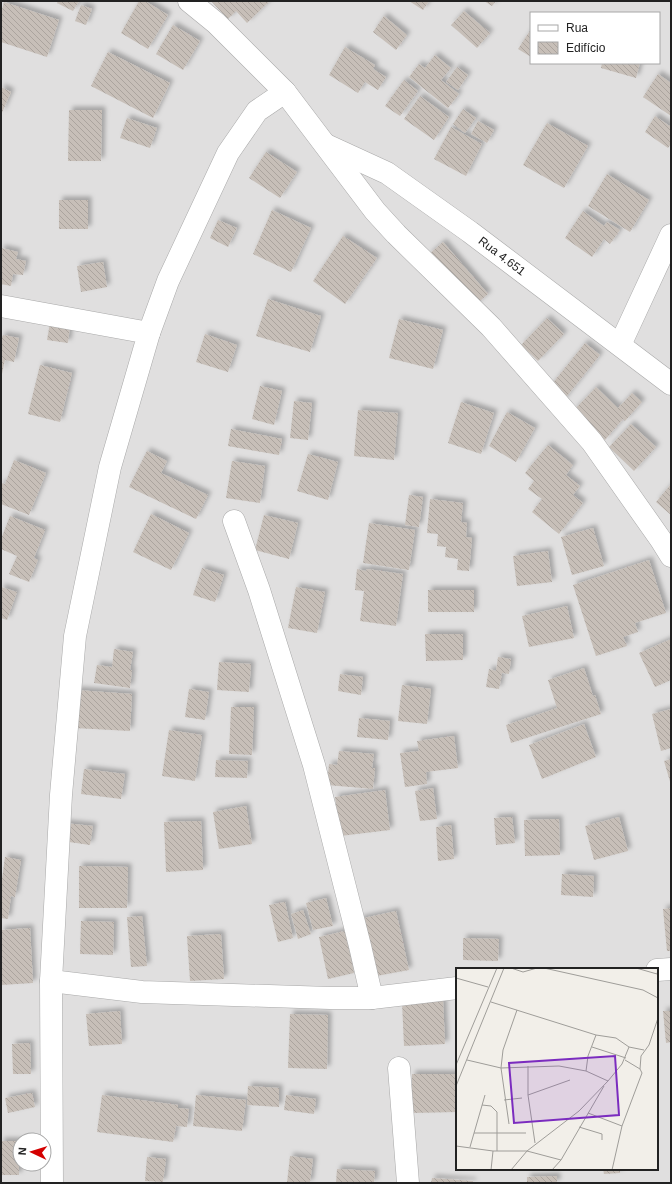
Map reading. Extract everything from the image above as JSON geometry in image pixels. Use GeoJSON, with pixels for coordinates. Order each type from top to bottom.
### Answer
{"type":"FeatureCollection","features":[{"type":"Feature","properties":{"kind":"street"},"geometry":{"type":"LineString","coordinates":[[189,1],[216,23],[284,92],[375,211],[396,234],[491,327],[592,442],[671,556]]}},
{"type":"Feature","properties":{"kind":"street"},"geometry":{"type":"LineString","coordinates":[[52,1183],[51,981],[61,796],[75,636],[110,467],[149,333],[168,281],[228,153],[257,111],[284,92]]}},
{"type":"Feature","properties":{"kind":"street","name":"Rua 4.651"},"geometry":{"type":"LineString","coordinates":[[324,144],[387,173],[470,232],[671,384]]}},
{"type":"Feature","properties":{"kind":"street"},"geometry":{"type":"LineString","coordinates":[[620,345],[671,235]]}},
{"type":"Feature","properties":{"kind":"street"},"geometry":{"type":"LineString","coordinates":[[1,306],[149,333]]}},
{"type":"Feature","properties":{"kind":"street"},"geometry":{"type":"LineString","coordinates":[[234,521],[259,590],[314,765],[372,998]]}},
{"type":"Feature","properties":{"kind":"street"},"geometry":{"type":"LineString","coordinates":[[658,970],[671,969]]}},
{"type":"Feature","properties":{"kind":"street"},"geometry":{"type":"LineString","coordinates":[[51,981],[142,992],[372,998],[456,988]]}},
{"type":"Feature","properties":{"kind":"street"},"geometry":{"type":"LineString","coordinates":[[399,1068],[408,1183]]}},
{"type":"Feature","properties":{"kind":"shaded area"},"geometry":{"type":"Polygon","coordinates":[[[1,1],[671,1],[671,1183],[1,1183],[1,1]]]}},
{"type":"Feature","properties":{"kind":"building"},"geometry":{"type":"Polygon","coordinates":[[[58,1],[79,1],[73,11],[57,3],[58,1]]]}},
{"type":"Feature","properties":{"kind":"building"},"geometry":{"type":"Polygon","coordinates":[[[139,1],[145,1],[168,15],[148,49],[121,33],[139,1]]]}},
{"type":"Feature","properties":{"kind":"building"},"geometry":{"type":"Polygon","coordinates":[[[270,1],[247,23],[236,11],[228,19],[212,2],[270,1]]]}},
{"type":"Feature","properties":{"kind":"building"},"geometry":{"type":"Polygon","coordinates":[[[409,1],[429,1],[423,10],[409,1]]]}},
{"type":"Feature","properties":{"kind":"building"},"geometry":{"type":"Polygon","coordinates":[[[484,1],[496,1],[492,6],[484,1]]]}},
{"type":"Feature","properties":{"kind":"building"},"geometry":{"type":"Polygon","coordinates":[[[4,2],[59,20],[47,57],[1,42],[1,13],[4,2]]]}},
{"type":"Feature","properties":{"kind":"building"},"geometry":{"type":"Polygon","coordinates":[[[81,5],[92,9],[86,25],[75,21],[81,5]]]}},
{"type":"Feature","properties":{"kind":"building"},"geometry":{"type":"Polygon","coordinates":[[[464,11],[490,33],[477,48],[451,25],[464,11]]]}},
{"type":"Feature","properties":{"kind":"building"},"geometry":{"type":"Polygon","coordinates":[[[384,16],[407,35],[396,50],[373,32],[384,16]]]}},
{"type":"Feature","properties":{"kind":"building"},"geometry":{"type":"Polygon","coordinates":[[[173,25],[200,41],[183,70],[156,54],[173,25]]]}},
{"type":"Feature","properties":{"kind":"building"},"geometry":{"type":"Polygon","coordinates":[[[530,31],[530,56],[518,49],[530,31]]]}},
{"type":"Feature","properties":{"kind":"building"},"geometry":{"type":"Polygon","coordinates":[[[345,47],[375,65],[373,69],[386,77],[378,90],[365,82],[358,93],[329,75],[345,47]]]}},
{"type":"Feature","properties":{"kind":"building"},"geometry":{"type":"Polygon","coordinates":[[[108,52],[170,83],[153,118],[91,86],[108,52]]]}},
{"type":"Feature","properties":{"kind":"building"},"geometry":{"type":"Polygon","coordinates":[[[435,55],[451,68],[441,80],[459,94],[448,108],[409,77],[419,64],[425,68],[435,55]]]}},
{"type":"Feature","properties":{"kind":"building"},"geometry":{"type":"Polygon","coordinates":[[[602,64],[640,64],[636,78],[601,68],[602,64]]]}},
{"type":"Feature","properties":{"kind":"building"},"geometry":{"type":"Polygon","coordinates":[[[457,67],[468,75],[458,90],[446,82],[457,67]]]}},
{"type":"Feature","properties":{"kind":"building"},"geometry":{"type":"Polygon","coordinates":[[[658,74],[671,83],[671,116],[643,97],[658,74]]]}},
{"type":"Feature","properties":{"kind":"building"},"geometry":{"type":"Polygon","coordinates":[[[404,80],[418,91],[400,116],[385,106],[404,80]]]}},
{"type":"Feature","properties":{"kind":"building"},"geometry":{"type":"Polygon","coordinates":[[[1,87],[11,92],[1,115],[1,87]]]}},
{"type":"Feature","properties":{"kind":"building"},"geometry":{"type":"Polygon","coordinates":[[[420,96],[449,117],[434,140],[404,119],[420,96]]]}},
{"type":"Feature","properties":{"kind":"building"},"geometry":{"type":"Polygon","coordinates":[[[463,109],[476,118],[465,133],[453,124],[463,109]]]}},
{"type":"Feature","properties":{"kind":"building"},"geometry":{"type":"Polygon","coordinates":[[[69,110],[102,110],[101,161],[68,161],[69,110]]]}},
{"type":"Feature","properties":{"kind":"building"},"geometry":{"type":"Polygon","coordinates":[[[655,116],[671,127],[671,144],[668,148],[645,132],[655,116]]]}},
{"type":"Feature","properties":{"kind":"building"},"geometry":{"type":"Polygon","coordinates":[[[127,118],[157,128],[150,148],[120,138],[127,118]]]}},
{"type":"Feature","properties":{"kind":"building"},"geometry":{"type":"Polygon","coordinates":[[[478,121],[494,130],[487,143],[471,134],[478,121]]]}},
{"type":"Feature","properties":{"kind":"building"},"geometry":{"type":"Polygon","coordinates":[[[547,123],[588,146],[564,188],[523,165],[547,123]]]}},
{"type":"Feature","properties":{"kind":"building"},"geometry":{"type":"Polygon","coordinates":[[[451,127],[482,144],[466,176],[434,159],[451,127]]]}},
{"type":"Feature","properties":{"kind":"building"},"geometry":{"type":"Polygon","coordinates":[[[266,152],[297,172],[280,198],[249,178],[266,152]]]}},
{"type":"Feature","properties":{"kind":"building"},"geometry":{"type":"Polygon","coordinates":[[[607,174],[649,200],[630,232],[588,206],[607,174]]]}},
{"type":"Feature","properties":{"kind":"building"},"geometry":{"type":"Polygon","coordinates":[[[59,200],[88,200],[88,229],[59,229],[59,200]]]}},
{"type":"Feature","properties":{"kind":"building"},"geometry":{"type":"Polygon","coordinates":[[[272,210],[311,228],[291,272],[253,254],[272,210]]]}},
{"type":"Feature","properties":{"kind":"building"},"geometry":{"type":"Polygon","coordinates":[[[583,211],[604,226],[607,222],[620,230],[610,244],[604,239],[592,257],[565,238],[583,211]]]}},
{"type":"Feature","properties":{"kind":"building"},"geometry":{"type":"Polygon","coordinates":[[[218,220],[237,228],[228,247],[210,238],[218,220]]]}},
{"type":"Feature","properties":{"kind":"building"},"geometry":{"type":"Polygon","coordinates":[[[343,236],[377,258],[345,304],[313,281],[343,236]]]}},
{"type":"Feature","properties":{"kind":"building"},"geometry":{"type":"Polygon","coordinates":[[[443,242],[488,294],[473,307],[428,255],[443,242]]]}},
{"type":"Feature","properties":{"kind":"building"},"geometry":{"type":"Polygon","coordinates":[[[1,248],[18,252],[16,259],[26,261],[23,275],[13,274],[11,286],[1,284],[1,248]]]}},
{"type":"Feature","properties":{"kind":"building"},"geometry":{"type":"Polygon","coordinates":[[[103,262],[107,287],[81,292],[77,266],[103,262]]]}},
{"type":"Feature","properties":{"kind":"building"},"geometry":{"type":"Polygon","coordinates":[[[268,299],[321,316],[310,352],[256,336],[268,299]]]}},
{"type":"Feature","properties":{"kind":"building"},"geometry":{"type":"Polygon","coordinates":[[[547,318],[564,334],[538,361],[521,345],[547,318]]]}},
{"type":"Feature","properties":{"kind":"building"},"geometry":{"type":"Polygon","coordinates":[[[399,319],[443,330],[433,369],[389,358],[399,319]]]}},
{"type":"Feature","properties":{"kind":"building"},"geometry":{"type":"Polygon","coordinates":[[[50,323],[70,326],[68,343],[47,340],[50,323]]]}},
{"type":"Feature","properties":{"kind":"building"},"geometry":{"type":"Polygon","coordinates":[[[205,334],[237,345],[228,372],[196,362],[205,334]]]}},
{"type":"Feature","properties":{"kind":"building"},"geometry":{"type":"Polygon","coordinates":[[[3,335],[19,338],[14,362],[5,360],[2,374],[1,337],[3,335]]]}},
{"type":"Feature","properties":{"kind":"building"},"geometry":{"type":"Polygon","coordinates":[[[585,343],[600,355],[563,401],[548,389],[585,343]]]}},
{"type":"Feature","properties":{"kind":"building"},"geometry":{"type":"Polygon","coordinates":[[[40,365],[72,373],[60,422],[28,414],[40,365]]]}},
{"type":"Feature","properties":{"kind":"building"},"geometry":{"type":"Polygon","coordinates":[[[260,386],[282,391],[274,425],[252,419],[260,386]]]}},
{"type":"Feature","properties":{"kind":"building"},"geometry":{"type":"Polygon","coordinates":[[[596,387],[618,408],[632,393],[642,402],[625,421],[623,419],[605,440],[573,411],[596,387]]]}},
{"type":"Feature","properties":{"kind":"building"},"geometry":{"type":"Polygon","coordinates":[[[294,401],[312,403],[308,440],[290,438],[294,401]]]}},
{"type":"Feature","properties":{"kind":"building"},"geometry":{"type":"Polygon","coordinates":[[[461,402],[494,413],[481,454],[448,443],[461,402]]]}},
{"type":"Feature","properties":{"kind":"building"},"geometry":{"type":"Polygon","coordinates":[[[358,410],[398,413],[394,460],[354,456],[358,410]]]}},
{"type":"Feature","properties":{"kind":"building"},"geometry":{"type":"Polygon","coordinates":[[[507,412],[535,428],[516,462],[489,446],[507,412]]]}},
{"type":"Feature","properties":{"kind":"building"},"geometry":{"type":"Polygon","coordinates":[[[631,424],[656,447],[634,471],[609,447],[631,424]]]}},
{"type":"Feature","properties":{"kind":"building"},"geometry":{"type":"Polygon","coordinates":[[[231,429],[282,439],[279,455],[228,446],[231,429]]]}},
{"type":"Feature","properties":{"kind":"building"},"geometry":{"type":"Polygon","coordinates":[[[548,445],[573,465],[566,475],[580,486],[573,495],[583,503],[559,534],[532,512],[542,499],[528,489],[534,481],[525,473],[548,445]]]}},
{"type":"Feature","properties":{"kind":"building"},"geometry":{"type":"Polygon","coordinates":[[[147,451],[167,461],[161,473],[208,495],[196,519],[129,487],[147,451]]]}},
{"type":"Feature","properties":{"kind":"building"},"geometry":{"type":"Polygon","coordinates":[[[308,454],[338,462],[328,500],[297,491],[308,454]]]}},
{"type":"Feature","properties":{"kind":"building"},"geometry":{"type":"Polygon","coordinates":[[[14,460],[46,473],[29,515],[1,504],[1,483],[5,484],[14,460]]]}},
{"type":"Feature","properties":{"kind":"building"},"geometry":{"type":"Polygon","coordinates":[[[232,461],[265,466],[260,503],[226,498],[232,461]]]}},
{"type":"Feature","properties":{"kind":"building"},"geometry":{"type":"Polygon","coordinates":[[[671,484],[671,515],[656,502],[671,484]]]}},
{"type":"Feature","properties":{"kind":"building"},"geometry":{"type":"Polygon","coordinates":[[[409,495],[423,497],[419,527],[405,525],[409,495]]]}},
{"type":"Feature","properties":{"kind":"building"},"geometry":{"type":"Polygon","coordinates":[[[430,499],[463,503],[461,522],[467,523],[466,537],[472,538],[469,571],[457,570],[458,559],[445,557],[446,547],[437,546],[438,534],[427,533],[430,499]]]}},
{"type":"Feature","properties":{"kind":"building"},"geometry":{"type":"Polygon","coordinates":[[[151,514],[189,533],[171,570],[133,552],[151,514]]]}},
{"type":"Feature","properties":{"kind":"building"},"geometry":{"type":"Polygon","coordinates":[[[264,515],[298,523],[289,559],[255,550],[264,515]]]}},
{"type":"Feature","properties":{"kind":"building"},"geometry":{"type":"Polygon","coordinates":[[[10,516],[45,530],[34,558],[38,560],[29,582],[9,574],[17,556],[1,549],[1,539],[10,516]]]}},
{"type":"Feature","properties":{"kind":"building"},"geometry":{"type":"Polygon","coordinates":[[[369,523],[415,530],[409,570],[363,563],[369,523]]]}},
{"type":"Feature","properties":{"kind":"building"},"geometry":{"type":"Polygon","coordinates":[[[593,528],[604,566],[572,575],[561,537],[593,528]]]}},
{"type":"Feature","properties":{"kind":"building"},"geometry":{"type":"Polygon","coordinates":[[[548,551],[552,582],[517,586],[513,556],[548,551]]]}},
{"type":"Feature","properties":{"kind":"building"},"geometry":{"type":"Polygon","coordinates":[[[649,560],[666,613],[635,623],[638,632],[623,637],[627,646],[596,656],[573,585],[649,560]]]}},
{"type":"Feature","properties":{"kind":"building"},"geometry":{"type":"Polygon","coordinates":[[[202,568],[224,575],[215,602],[193,595],[202,568]]]}},
{"type":"Feature","properties":{"kind":"building"},"geometry":{"type":"Polygon","coordinates":[[[357,569],[403,574],[396,626],[360,621],[364,591],[355,590],[357,569]]]}},
{"type":"Feature","properties":{"kind":"building"},"geometry":{"type":"Polygon","coordinates":[[[1,587],[17,592],[7,620],[1,618],[1,587]]]}},
{"type":"Feature","properties":{"kind":"building"},"geometry":{"type":"Polygon","coordinates":[[[296,587],[325,592],[317,633],[288,628],[296,587]]]}},
{"type":"Feature","properties":{"kind":"building"},"geometry":{"type":"Polygon","coordinates":[[[428,590],[474,590],[474,612],[428,612],[428,590]]]}},
{"type":"Feature","properties":{"kind":"building"},"geometry":{"type":"Polygon","coordinates":[[[567,606],[574,638],[529,647],[522,616],[567,606]]]}},
{"type":"Feature","properties":{"kind":"building"},"geometry":{"type":"Polygon","coordinates":[[[425,634],[463,634],[463,660],[426,661],[425,634]]]}},
{"type":"Feature","properties":{"kind":"building"},"geometry":{"type":"Polygon","coordinates":[[[671,639],[671,680],[655,687],[639,653],[671,639]]]}},
{"type":"Feature","properties":{"kind":"building"},"geometry":{"type":"Polygon","coordinates":[[[114,649],[133,652],[130,670],[132,670],[130,688],[94,683],[97,665],[112,667],[114,649]]]}},
{"type":"Feature","properties":{"kind":"building"},"geometry":{"type":"Polygon","coordinates":[[[498,657],[511,659],[509,674],[502,673],[499,689],[486,687],[489,669],[496,671],[498,657]]]}},
{"type":"Feature","properties":{"kind":"building"},"geometry":{"type":"Polygon","coordinates":[[[219,662],[251,664],[249,692],[217,690],[219,662]]]}},
{"type":"Feature","properties":{"kind":"building"},"geometry":{"type":"Polygon","coordinates":[[[584,668],[593,696],[595,695],[601,714],[511,743],[506,725],[557,708],[548,680],[584,668]]]}},
{"type":"Feature","properties":{"kind":"building"},"geometry":{"type":"Polygon","coordinates":[[[340,674],[363,677],[361,695],[338,691],[340,674]]]}},
{"type":"Feature","properties":{"kind":"building"},"geometry":{"type":"Polygon","coordinates":[[[402,685],[431,689],[427,724],[398,721],[402,685]]]}},
{"type":"Feature","properties":{"kind":"building"},"geometry":{"type":"Polygon","coordinates":[[[189,689],[209,692],[205,720],[185,717],[189,689]]]}},
{"type":"Feature","properties":{"kind":"building"},"geometry":{"type":"Polygon","coordinates":[[[76,690],[132,694],[130,731],[74,728],[76,690]]]}},
{"type":"Feature","properties":{"kind":"building"},"geometry":{"type":"Polygon","coordinates":[[[231,707],[254,707],[252,755],[229,754],[231,707]]]}},
{"type":"Feature","properties":{"kind":"building"},"geometry":{"type":"Polygon","coordinates":[[[671,709],[671,748],[661,751],[652,714],[671,709]]]}},
{"type":"Feature","properties":{"kind":"building"},"geometry":{"type":"Polygon","coordinates":[[[359,718],[390,721],[388,740],[357,737],[359,718]]]}},
{"type":"Feature","properties":{"kind":"building"},"geometry":{"type":"Polygon","coordinates":[[[584,724],[596,757],[542,779],[529,745],[584,724]]]}},
{"type":"Feature","properties":{"kind":"building"},"geometry":{"type":"Polygon","coordinates":[[[169,730],[202,735],[195,781],[162,776],[169,730]]]}},
{"type":"Feature","properties":{"kind":"building"},"geometry":{"type":"Polygon","coordinates":[[[454,736],[458,768],[426,772],[427,784],[405,787],[400,753],[419,751],[417,741],[454,736]]]}},
{"type":"Feature","properties":{"kind":"building"},"geometry":{"type":"Polygon","coordinates":[[[339,751],[374,754],[372,768],[375,768],[373,789],[327,785],[329,764],[337,765],[339,751]]]}},
{"type":"Feature","properties":{"kind":"building"},"geometry":{"type":"Polygon","coordinates":[[[671,759],[671,785],[664,761],[671,759]]]}},
{"type":"Feature","properties":{"kind":"building"},"geometry":{"type":"Polygon","coordinates":[[[216,760],[248,761],[247,778],[215,777],[216,760]]]}},
{"type":"Feature","properties":{"kind":"building"},"geometry":{"type":"Polygon","coordinates":[[[84,769],[125,774],[121,799],[81,794],[84,769]]]}},
{"type":"Feature","properties":{"kind":"building"},"geometry":{"type":"Polygon","coordinates":[[[433,788],[437,819],[420,821],[415,791],[433,788]]]}},
{"type":"Feature","properties":{"kind":"building"},"geometry":{"type":"Polygon","coordinates":[[[385,790],[390,830],[340,836],[335,797],[385,790]]]}},
{"type":"Feature","properties":{"kind":"building"},"geometry":{"type":"Polygon","coordinates":[[[246,806],[252,844],[219,849],[213,812],[246,806]]]}},
{"type":"Feature","properties":{"kind":"building"},"geometry":{"type":"Polygon","coordinates":[[[512,817],[515,843],[496,845],[494,818],[512,817]]]}},
{"type":"Feature","properties":{"kind":"building"},"geometry":{"type":"Polygon","coordinates":[[[619,817],[628,851],[594,860],[585,826],[619,817]]]}},
{"type":"Feature","properties":{"kind":"building"},"geometry":{"type":"Polygon","coordinates":[[[559,819],[560,855],[525,856],[524,820],[559,819]]]}},
{"type":"Feature","properties":{"kind":"building"},"geometry":{"type":"Polygon","coordinates":[[[201,821],[203,870],[166,872],[164,822],[201,821]]]}},
{"type":"Feature","properties":{"kind":"building"},"geometry":{"type":"Polygon","coordinates":[[[64,823],[93,826],[90,845],[62,841],[64,823]]]}},
{"type":"Feature","properties":{"kind":"building"},"geometry":{"type":"Polygon","coordinates":[[[451,825],[454,859],[438,861],[436,827],[451,825]]]}},
{"type":"Feature","properties":{"kind":"building"},"geometry":{"type":"Polygon","coordinates":[[[5,857],[21,860],[15,897],[11,896],[8,919],[1,918],[1,886],[5,857]]]}},
{"type":"Feature","properties":{"kind":"building"},"geometry":{"type":"Polygon","coordinates":[[[79,866],[128,867],[127,908],[79,908],[79,866]]]}},
{"type":"Feature","properties":{"kind":"building"},"geometry":{"type":"Polygon","coordinates":[[[562,874],[594,876],[593,897],[561,895],[562,874]]]}},
{"type":"Feature","properties":{"kind":"building"},"geometry":{"type":"Polygon","coordinates":[[[326,898],[333,926],[313,930],[306,903],[326,898]]]}},
{"type":"Feature","properties":{"kind":"building"},"geometry":{"type":"Polygon","coordinates":[[[285,902],[293,938],[278,942],[269,905],[285,902]]]}},
{"type":"Feature","properties":{"kind":"building"},"geometry":{"type":"Polygon","coordinates":[[[671,908],[671,951],[667,951],[663,909],[671,908]]]}},
{"type":"Feature","properties":{"kind":"building"},"geometry":{"type":"Polygon","coordinates":[[[303,910],[311,934],[298,939],[291,914],[303,910]]]}},
{"type":"Feature","properties":{"kind":"building"},"geometry":{"type":"Polygon","coordinates":[[[396,911],[409,970],[371,977],[359,919],[396,911]]]}},
{"type":"Feature","properties":{"kind":"building"},"geometry":{"type":"Polygon","coordinates":[[[142,916],[147,966],[131,967],[127,917],[142,916]]]}},
{"type":"Feature","properties":{"kind":"building"},"geometry":{"type":"Polygon","coordinates":[[[81,921],[114,922],[113,955],[80,954],[81,921]]]}},
{"type":"Feature","properties":{"kind":"building"},"geometry":{"type":"Polygon","coordinates":[[[30,928],[33,983],[1,985],[1,930],[30,928]]]}},
{"type":"Feature","properties":{"kind":"building"},"geometry":{"type":"Polygon","coordinates":[[[345,931],[354,973],[328,979],[319,937],[345,931]]]}},
{"type":"Feature","properties":{"kind":"building"},"geometry":{"type":"Polygon","coordinates":[[[221,934],[224,979],[190,981],[187,936],[221,934]]]}},
{"type":"Feature","properties":{"kind":"building"},"geometry":{"type":"Polygon","coordinates":[[[463,938],[499,939],[498,961],[463,960],[463,938]]]}},
{"type":"Feature","properties":{"kind":"building"},"geometry":{"type":"Polygon","coordinates":[[[443,1000],[445,1044],[404,1046],[402,1002],[443,1000]]]}},
{"type":"Feature","properties":{"kind":"building"},"geometry":{"type":"Polygon","coordinates":[[[120,1011],[122,1044],[89,1046],[86,1014],[120,1011]]]}},
{"type":"Feature","properties":{"kind":"building"},"geometry":{"type":"Polygon","coordinates":[[[663,1011],[671,1011],[671,1042],[666,1043],[663,1011]]]}},
{"type":"Feature","properties":{"kind":"building"},"geometry":{"type":"Polygon","coordinates":[[[290,1014],[328,1015],[327,1069],[288,1068],[290,1014]]]}},
{"type":"Feature","properties":{"kind":"building"},"geometry":{"type":"Polygon","coordinates":[[[30,1043],[31,1074],[13,1074],[12,1044],[30,1043]]]}},
{"type":"Feature","properties":{"kind":"building"},"geometry":{"type":"Polygon","coordinates":[[[412,1074],[456,1074],[456,1112],[412,1113],[412,1074]]]}},
{"type":"Feature","properties":{"kind":"building"},"geometry":{"type":"Polygon","coordinates":[[[248,1086],[279,1088],[279,1107],[247,1105],[248,1086]]]}},
{"type":"Feature","properties":{"kind":"building"},"geometry":{"type":"Polygon","coordinates":[[[32,1093],[35,1107],[8,1113],[5,1098],[32,1093]]]}},
{"type":"Feature","properties":{"kind":"building"},"geometry":{"type":"Polygon","coordinates":[[[102,1095],[178,1105],[178,1108],[189,1109],[187,1127],[176,1126],[173,1142],[97,1132],[102,1095]]]}},
{"type":"Feature","properties":{"kind":"building"},"geometry":{"type":"Polygon","coordinates":[[[196,1095],[246,1100],[242,1131],[193,1126],[196,1095]]]}},
{"type":"Feature","properties":{"kind":"building"},"geometry":{"type":"Polygon","coordinates":[[[286,1095],[316,1099],[314,1114],[284,1110],[286,1095]]]}},
{"type":"Feature","properties":{"kind":"building"},"geometry":{"type":"Polygon","coordinates":[[[1,1141],[12,1141],[12,1172],[19,1172],[19,1175],[1,1175],[1,1141]]]}},
{"type":"Feature","properties":{"kind":"building"},"geometry":{"type":"Polygon","coordinates":[[[290,1156],[313,1159],[310,1183],[287,1183],[290,1156]]]}},
{"type":"Feature","properties":{"kind":"building"},"geometry":{"type":"Polygon","coordinates":[[[147,1157],[166,1159],[163,1182],[145,1181],[147,1157]]]}},
{"type":"Feature","properties":{"kind":"building"},"geometry":{"type":"Polygon","coordinates":[[[337,1169],[375,1171],[374,1183],[336,1183],[337,1169]]]}},
{"type":"Feature","properties":{"kind":"building"},"geometry":{"type":"Polygon","coordinates":[[[603,1170],[620,1170],[620,1173],[604,1174],[603,1170]]]}},
{"type":"Feature","properties":{"kind":"building"},"geometry":{"type":"Polygon","coordinates":[[[557,1176],[557,1183],[527,1183],[527,1177],[557,1176]]]}},
{"type":"Feature","properties":{"kind":"building"},"geometry":{"type":"Polygon","coordinates":[[[432,1178],[473,1181],[473,1183],[431,1183],[432,1178]]]}}]}
